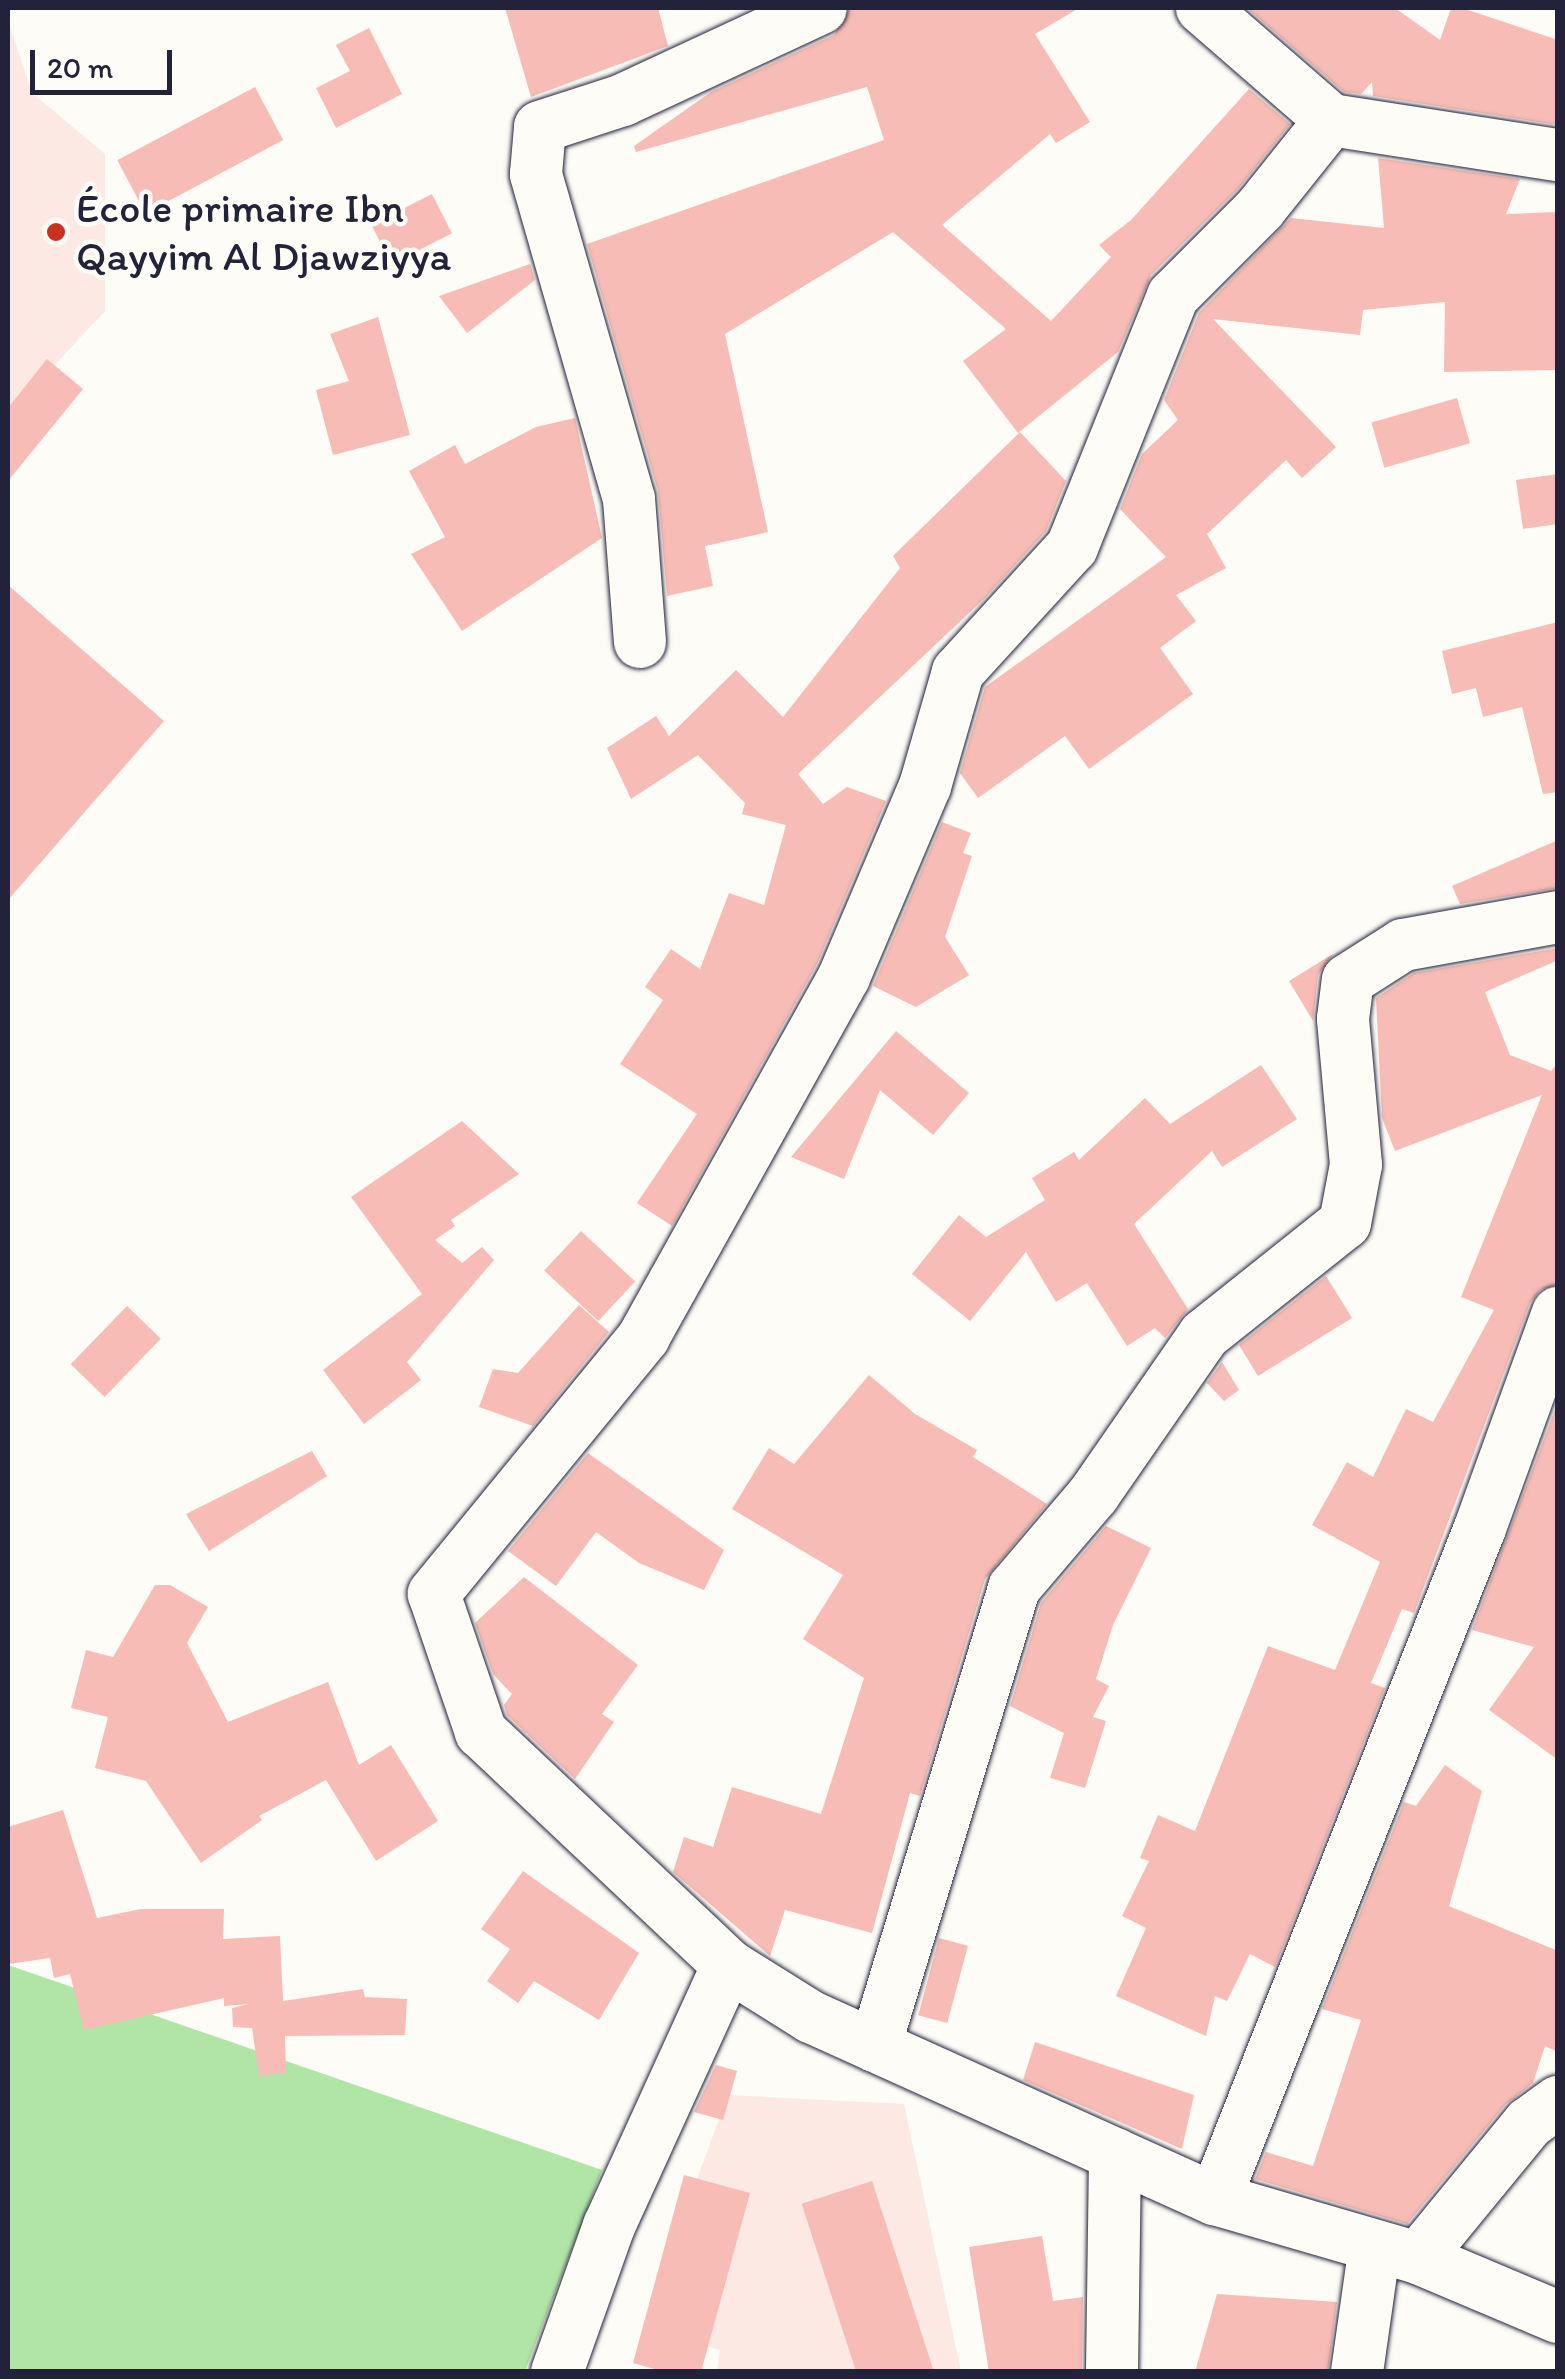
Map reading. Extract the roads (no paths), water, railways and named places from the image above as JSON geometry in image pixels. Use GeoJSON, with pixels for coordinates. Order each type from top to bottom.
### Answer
{"type":"FeatureCollection","features":[{"type":"Feature","properties":{"kind":"street"},"geometry":{"type":"LineString","coordinates":[[640,642],[629,499],[536,174],[540,128],[624,100],[821,8]]}},
{"type":"Feature","properties":{"kind":"street"},"geometry":{"type":"LineString","coordinates":[[1202,8],[1331,120],[1558,154]]}},
{"type":"Feature","properties":{"kind":"street"},"geometry":{"type":"LineString","coordinates":[[1331,120],[1260,208],[1173,296],[1072,547],[958,672],[925,786],[844,977],[644,1337],[434,1594],[482,1732],[728,1966],[811,2017],[1215,2199],[1396,2252],[1558,2317]]}},
{"type":"Feature","properties":{"kind":"street"},"geometry":{"type":"LineString","coordinates":[[875,2046],[1014,1588],[1094,1494],[1204,1335],[1345,1223],[1356,1165],[1342,1019],[1348,980],[1403,945],[1558,917]]}},
{"type":"Feature","properties":{"kind":"street"},"geometry":{"type":"LineString","coordinates":[[1215,2199],[1480,1528],[1558,1313]]}},
{"type":"Feature","properties":{"kind":"street"},"geometry":{"type":"LineString","coordinates":[[557,2372],[609,2226],[728,1966]]}},
{"type":"Feature","properties":{"kind":"street"},"geometry":{"type":"LineString","coordinates":[[1357,2372],[1396,2252],[1548,2103]]}},
{"type":"Feature","properties":{"kind":"street"},"geometry":{"type":"LineString","coordinates":[[1112,2372],[1114,2154]]}},
{"type":"Feature","properties":{"kind":"place","name":"École primaire Ibn Qayyim Al Djawziyya"},"geometry":{"type":"Point","coordinates":[56,232]}}]}
